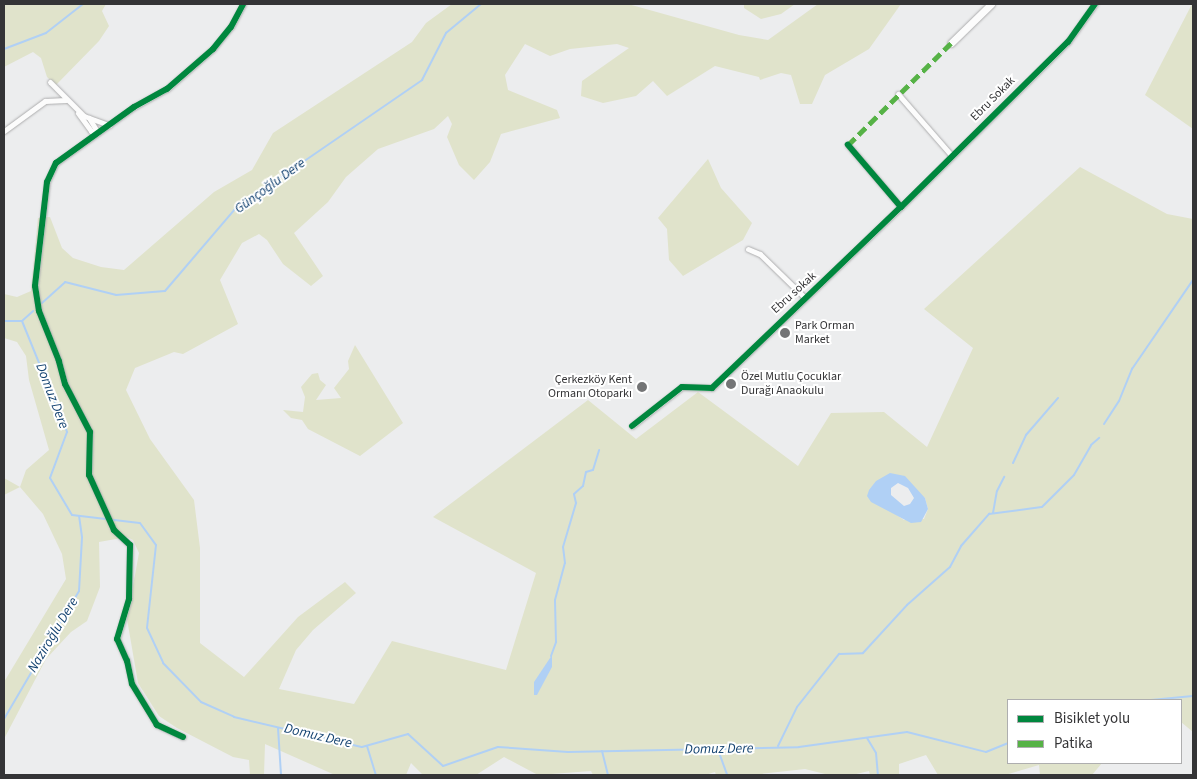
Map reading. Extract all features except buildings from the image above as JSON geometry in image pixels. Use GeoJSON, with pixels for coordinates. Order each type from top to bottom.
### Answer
{"type":"FeatureCollection","features":[{"type":"Feature","properties":{"kind":"street"},"geometry":{"type":"LineString","coordinates":[[183,736],[158,725],[132,684],[127,661],[117,639],[129,599],[130,545],[114,530],[91,480],[90,432],[65,384],[60,361],[39,311],[35,286],[46,182],[56,163],[109,125],[167,90],[213,49],[231,27],[243,4]]}},
{"type":"Feature","properties":{"kind":"street"},"geometry":{"type":"LineString","coordinates":[[951,43],[991,4]]}},
{"type":"Feature","properties":{"kind":"street","name":"Ebru Sokak"},"geometry":{"type":"LineString","coordinates":[[901,207],[1068,42],[1095,4]]}},
{"type":"Feature","properties":{"kind":"street"},"geometry":{"type":"LineString","coordinates":[[50,82],[75,108],[89,118],[109,125]]}},
{"type":"Feature","properties":{"kind":"street"},"geometry":{"type":"LineString","coordinates":[[898,94],[952,156]]}},
{"type":"Feature","properties":{"kind":"street"},"geometry":{"type":"LineString","coordinates":[[4,131],[45,101],[67,100]]}},
{"type":"Feature","properties":{"kind":"street"},"geometry":{"type":"LineString","coordinates":[[75,108],[91,131],[98,133]]}},
{"type":"Feature","properties":{"kind":"street"},"geometry":{"type":"LineString","coordinates":[[89,118],[98,133]]}},
{"type":"Feature","properties":{"kind":"street"},"geometry":{"type":"LineString","coordinates":[[848,145],[901,207]]}},
{"type":"Feature","properties":{"kind":"street","name":"Ebru sokak"},"geometry":{"type":"LineString","coordinates":[[632,426],[682,387],[712,388],[804,297],[901,207]]}},
{"type":"Feature","properties":{"kind":"street"},"geometry":{"type":"LineString","coordinates":[[748,249],[760,254],[804,297]]}},
{"type":"Feature","properties":{"kind":"green space"},"geometry":{"type":"Polygon","coordinates":[[[5,4],[106,4],[102,11],[109,26],[99,41],[56,85],[47,77],[41,58],[33,52],[4,67],[5,4]]]}},
{"type":"Feature","properties":{"kind":"green space"},"geometry":{"type":"Polygon","coordinates":[[[452,4],[628,4],[739,35],[768,40],[818,4],[901,4],[869,49],[825,75],[812,104],[800,104],[791,75],[781,73],[760,80],[759,77],[715,66],[667,96],[653,81],[636,96],[603,103],[581,96],[582,81],[629,48],[617,44],[570,49],[550,56],[525,44],[505,75],[508,90],[557,110],[560,118],[501,134],[490,162],[474,180],[459,165],[447,137],[452,124],[448,116],[434,129],[378,149],[346,177],[328,202],[294,233],[323,276],[311,286],[283,264],[267,240],[259,234],[242,243],[220,280],[238,324],[183,354],[174,352],[135,368],[126,390],[150,439],[194,500],[200,548],[200,643],[244,677],[298,617],[345,582],[356,593],[313,630],[296,650],[279,689],[354,704],[392,641],[506,670],[536,573],[433,517],[588,400],[636,439],[698,392],[798,466],[831,413],[884,412],[927,447],[973,348],[924,309],[1080,167],[1167,214],[1193,219],[1193,732],[1182,723],[1182,699],[1007,699],[1007,764],[1101,764],[1092,775],[1040,775],[1039,765],[1005,775],[938,775],[926,755],[899,764],[899,775],[870,775],[869,771],[852,775],[829,775],[805,769],[752,775],[716,775],[715,772],[705,775],[593,775],[591,771],[538,775],[504,757],[476,775],[423,775],[411,763],[406,775],[335,775],[265,744],[264,775],[250,775],[249,760],[233,757],[177,728],[159,716],[138,683],[127,619],[139,553],[133,540],[127,537],[99,542],[100,587],[87,621],[71,632],[46,659],[4,739],[4,682],[66,579],[62,554],[43,514],[20,487],[26,470],[49,450],[29,380],[26,356],[17,342],[4,338],[4,294],[17,297],[31,291],[38,218],[50,217],[62,248],[73,258],[101,267],[124,270],[214,192],[252,170],[273,133],[412,42],[426,23],[452,4]],[[890,473],[891,511],[904,520],[924,519],[928,509],[925,498],[890,473]]]}},
{"type":"Feature","properties":{"kind":"green space"},"geometry":{"type":"Polygon","coordinates":[[[744,4],[795,4],[781,14],[761,19],[744,8],[744,4]]]}},
{"type":"Feature","properties":{"kind":"green space"},"geometry":{"type":"Polygon","coordinates":[[[1193,4],[1193,129],[1145,95],[1193,4]]]}},
{"type":"Feature","properties":{"kind":"green space"},"geometry":{"type":"Polygon","coordinates":[[[708,159],[721,188],[752,223],[743,240],[683,276],[669,260],[667,229],[658,218],[708,159]]]}},
{"type":"Feature","properties":{"kind":"green space"},"geometry":{"type":"Polygon","coordinates":[[[355,345],[403,423],[360,456],[308,429],[302,420],[291,418],[283,410],[303,412],[305,397],[301,387],[312,374],[318,373],[320,380],[326,385],[316,400],[341,398],[334,388],[349,369],[348,361],[355,345]]]}},
{"type":"Feature","properties":{"kind":"green space"},"geometry":{"type":"Polygon","coordinates":[[[4,478],[20,487],[4,495],[4,478]]]}},
{"type":"Feature","properties":{"kind":"water"},"geometry":{"type":"Polygon","coordinates":[[[890,473],[905,476],[925,498],[928,509],[921,522],[911,523],[871,502],[867,496],[876,481],[890,473]],[[898,483],[891,488],[891,495],[904,506],[910,504],[914,498],[908,488],[898,483]]]}},
{"type":"Feature","properties":{"kind":"water"},"geometry":{"type":"Polygon","coordinates":[[[552,655],[552,667],[537,695],[534,695],[534,682],[552,655]]]}},
{"type":"Feature","properties":{"kind":"waterway"},"geometry":{"type":"LineString","coordinates":[[4,49],[46,33],[83,4]]}},
{"type":"Feature","properties":{"kind":"waterway","name":"Günçoğlu Dere"},"geometry":{"type":"LineString","coordinates":[[42,303],[65,282],[116,295],[165,291],[236,208],[422,80],[446,33],[481,4]]}},
{"type":"Feature","properties":{"kind":"waterway"},"geometry":{"type":"LineString","coordinates":[[1104,424],[1119,401],[1132,369],[1193,280]]}},
{"type":"Feature","properties":{"kind":"waterway","name":"Günçoğlu Dere"},"geometry":{"type":"LineString","coordinates":[[22,321],[33,311]]}},
{"type":"Feature","properties":{"kind":"waterway","name":"Domuz Dere"},"geometry":{"type":"LineString","coordinates":[[4,321],[22,321],[67,432],[50,478],[72,515],[140,523],[156,545],[147,628],[163,663],[201,702],[234,717],[362,747],[408,734],[443,766],[498,747],[568,752],[799,747],[907,732],[986,752],[1007,743]]}},
{"type":"Feature","properties":{"kind":"waterway"},"geometry":{"type":"LineString","coordinates":[[1013,463],[1026,435],[1058,398]]}},
{"type":"Feature","properties":{"kind":"waterway"},"geometry":{"type":"LineString","coordinates":[[778,746],[797,707],[839,654],[863,653],[907,605],[950,567],[961,546],[989,514],[1042,507],[1074,475],[1091,445],[1099,438]]}},
{"type":"Feature","properties":{"kind":"waterway"},"geometry":{"type":"LineString","coordinates":[[551,656],[556,642],[555,600],[565,563],[563,547],[576,503],[574,494],[583,486],[586,472],[593,470],[599,450]]}},
{"type":"Feature","properties":{"kind":"waterway"},"geometry":{"type":"LineString","coordinates":[[993,513],[997,491],[1004,477]]}},
{"type":"Feature","properties":{"kind":"waterway","name":"Naziroğlu Dere"},"geometry":{"type":"LineString","coordinates":[[4,719],[79,591],[82,537],[79,516]]}},
{"type":"Feature","properties":{"kind":"waterway","name":"Domuz Dere"},"geometry":{"type":"LineString","coordinates":[[1162,699],[1193,696]]}},
{"type":"Feature","properties":{"kind":"waterway"},"geometry":{"type":"LineString","coordinates":[[278,728],[281,775]]}},
{"type":"Feature","properties":{"kind":"waterway"},"geometry":{"type":"LineString","coordinates":[[867,738],[876,753],[878,775]]}},
{"type":"Feature","properties":{"kind":"waterway"},"geometry":{"type":"LineString","coordinates":[[367,746],[376,775]]}},
{"type":"Feature","properties":{"kind":"waterway"},"geometry":{"type":"LineString","coordinates":[[717,747],[727,775]]}},
{"type":"Feature","properties":{"kind":"waterway"},"geometry":{"type":"LineString","coordinates":[[602,751],[608,775]]}},
{"type":"Feature","properties":{"kind":"marked path"},"geometry":{"type":"LineString","coordinates":[[848,145],[951,43]]}},
{"type":"Feature","properties":{"kind":"cycle path"},"geometry":{"type":"LineString","coordinates":[[183,737],[157,725],[132,684],[127,661],[117,639],[129,599],[130,545],[114,530],[89,475],[90,432],[65,384],[59,361],[39,311],[35,286],[47,182],[56,163],[134,107],[167,89],[213,49],[231,27],[243,4]]}},
{"type":"Feature","properties":{"kind":"cycle path"},"geometry":{"type":"LineString","coordinates":[[901,207],[1068,42],[1095,4]]}},
{"type":"Feature","properties":{"kind":"cycle path"},"geometry":{"type":"LineString","coordinates":[[632,426],[682,387],[712,388],[901,207],[848,145]]}},
{"type":"Feature","properties":{"kind":"place","name":"Park Orman Market"},"geometry":{"type":"Point","coordinates":[785,333]}},
{"type":"Feature","properties":{"kind":"place","name":"Özel Mutlu Çocuklar Durağı Anaokulu"},"geometry":{"type":"Point","coordinates":[731,384]}},
{"type":"Feature","properties":{"kind":"place","name":"Çerkezköy Kent Ormanı Otoparkı"},"geometry":{"type":"Point","coordinates":[642,387]}}]}
